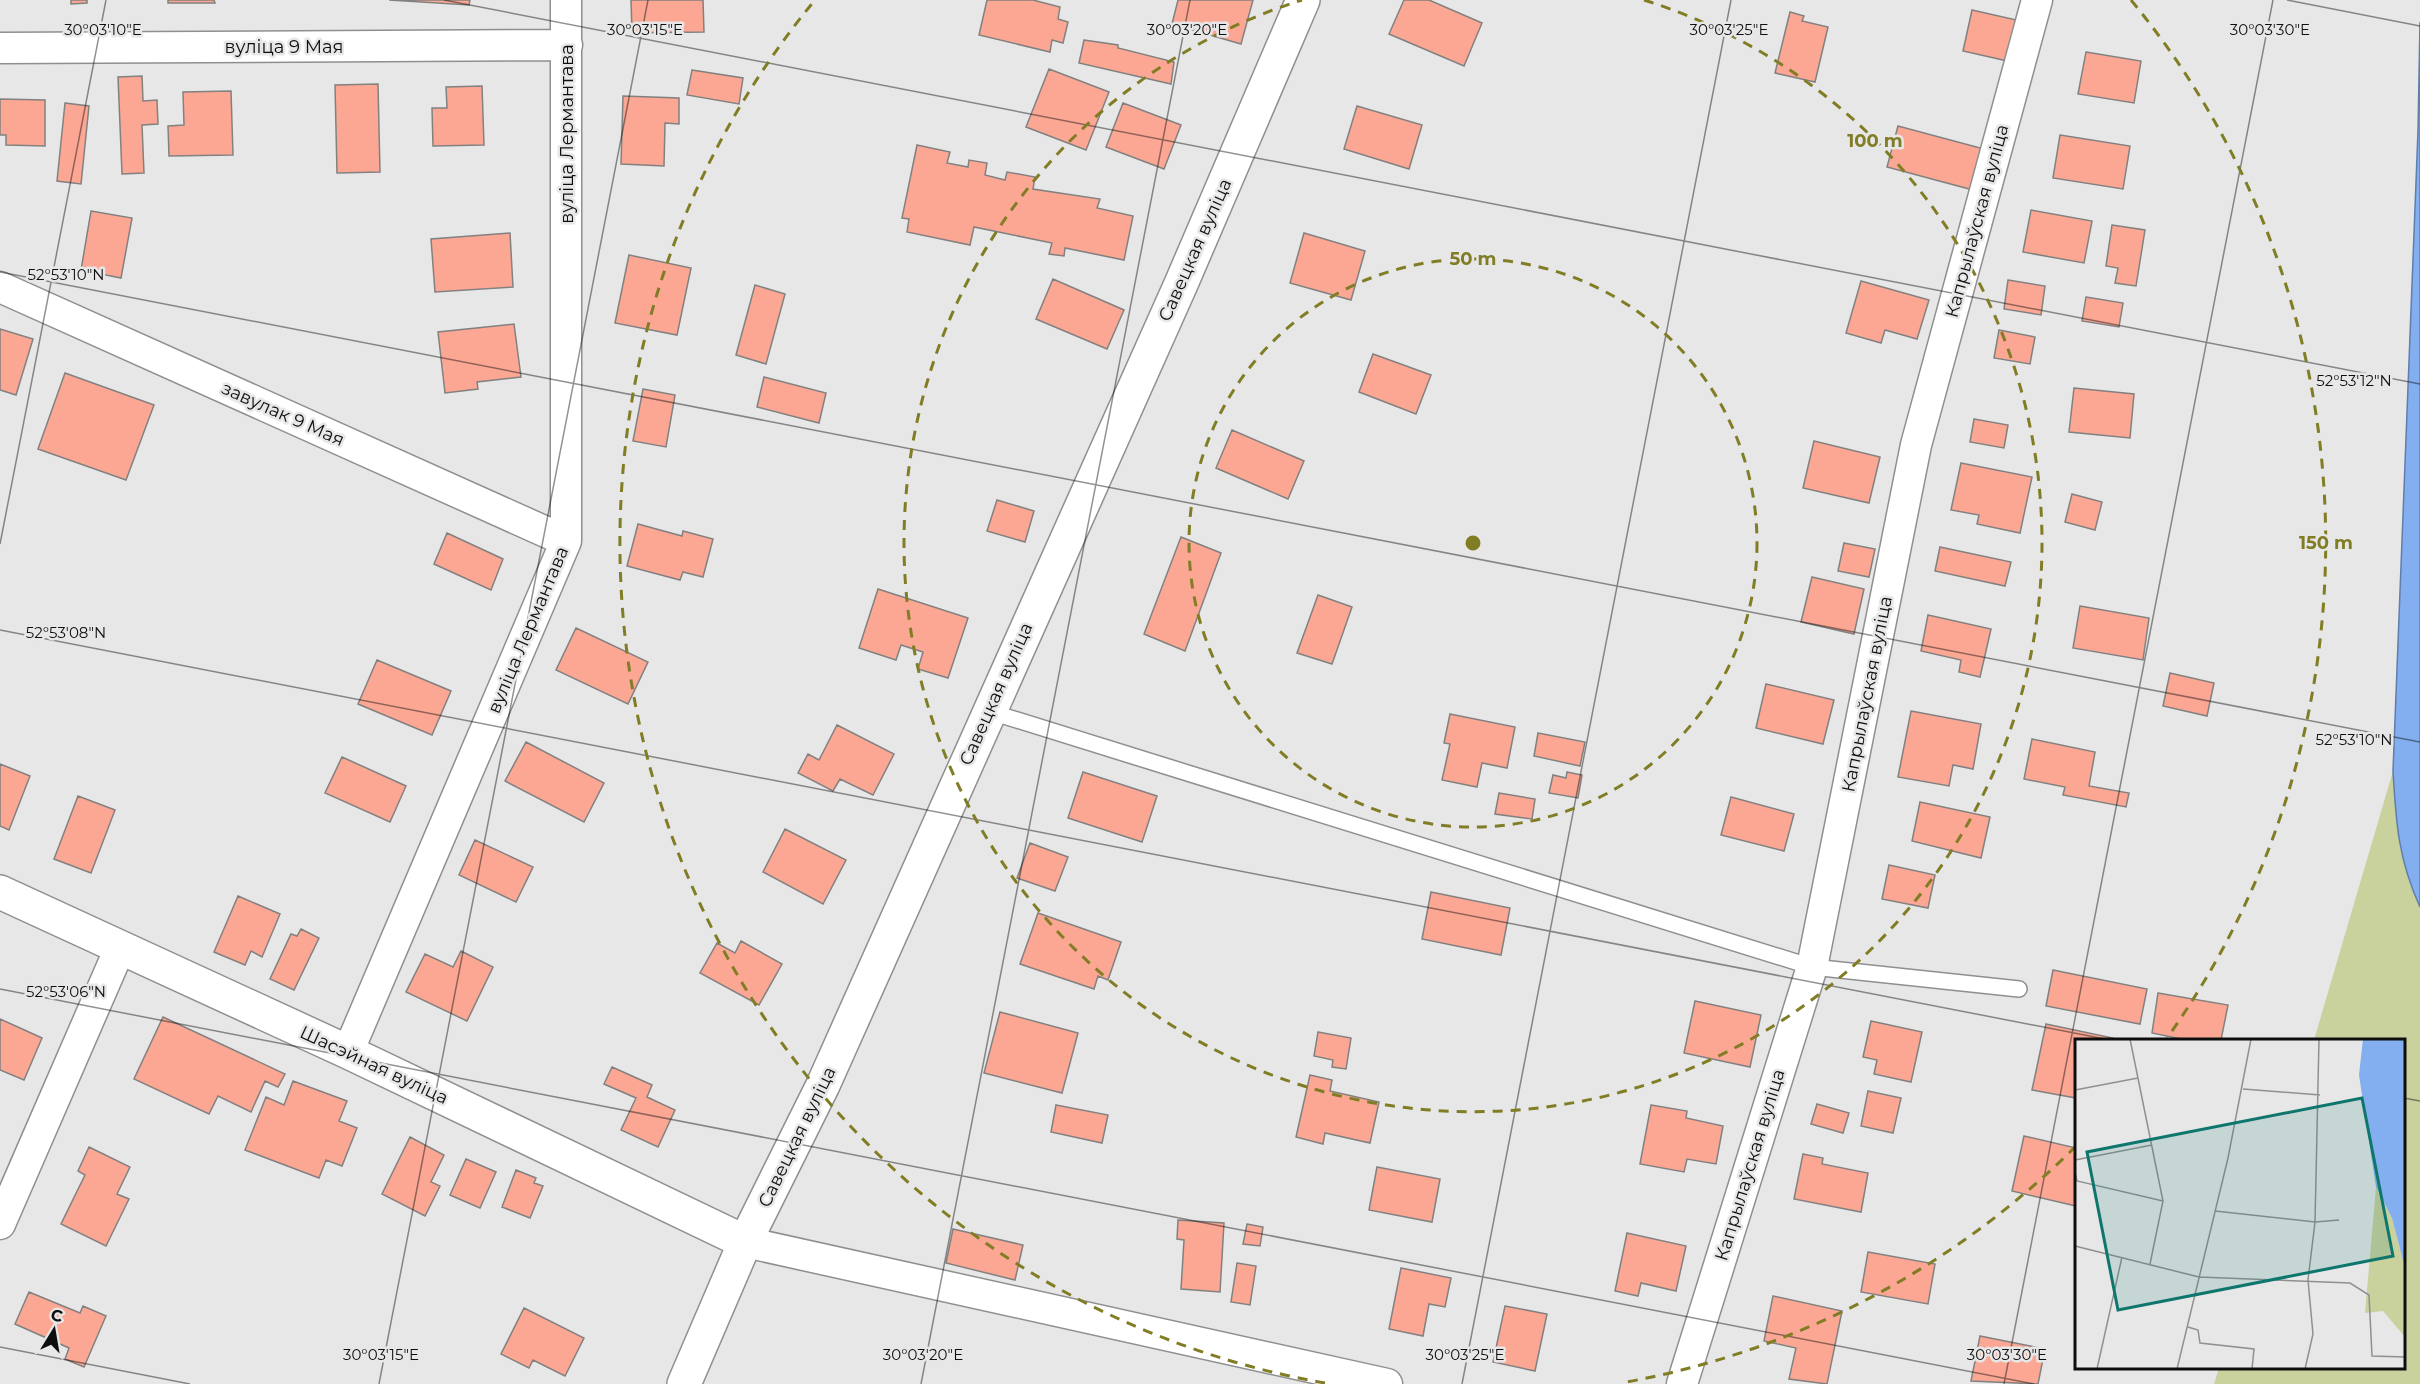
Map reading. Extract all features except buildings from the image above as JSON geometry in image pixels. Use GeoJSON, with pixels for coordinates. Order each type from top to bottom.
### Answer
{"type":"FeatureCollection","features":[{"type":"Feature","properties":{"kind":"main road","name":"Савецкая вуліца"},"geometry":{"type":"LineString","coordinates":[[684,1384],[745,1242],[823,1085],[988,711],[1181,284],[1303,0]]}},
{"type":"Feature","properties":{"kind":"main road","name":"Шасэйная вуліца"},"geometry":{"type":"LineString","coordinates":[[0,892],[348,1052],[745,1242]]}},
{"type":"Feature","properties":{"kind":"street","name":"вуліца Лермантава"},"geometry":{"type":"LineString","coordinates":[[348,1052],[566,541],[566,0]]}},
{"type":"Feature","properties":{"kind":"street","name":"Капрылаўская вуліца"},"geometry":{"type":"LineString","coordinates":[[1682,1384],[1812,967],[1916,445],[2037,0]]}},
{"type":"Feature","properties":{"kind":"street","name":"вуліца 9 Мая"},"geometry":{"type":"LineString","coordinates":[[0,48],[567,45]]}},
{"type":"Feature","properties":{"kind":"street","name":"завулак 9 Мая"},"geometry":{"type":"LineString","coordinates":[[0,287],[566,541]]}},
{"type":"Feature","properties":{"kind":"street"},"geometry":{"type":"LineString","coordinates":[[0,1224],[120,948]]}},
{"type":"Feature","properties":{"kind":"street"},"geometry":{"type":"LineString","coordinates":[[745,1242],[1387,1384]]}},
{"type":"Feature","properties":{"kind":"lane"},"geometry":{"type":"LineString","coordinates":[[988,711],[1812,967],[2019,989]]}},
{"type":"Feature","properties":{"kind":"green space"},"geometry":{"type":"Polygon","coordinates":[[[2393,771],[2399,840],[2407,873],[2420,907],[2420,1384],[2214,1384],[2219,1369],[2405,1369],[2405,1039],[2314,1039],[2393,771]]]}},
{"type":"Feature","properties":{"kind":"water"},"geometry":{"type":"Polygon","coordinates":[[[2420,22],[2420,907],[2407,873],[2399,840],[2393,771],[2418,131],[2420,22]]]}}]}
